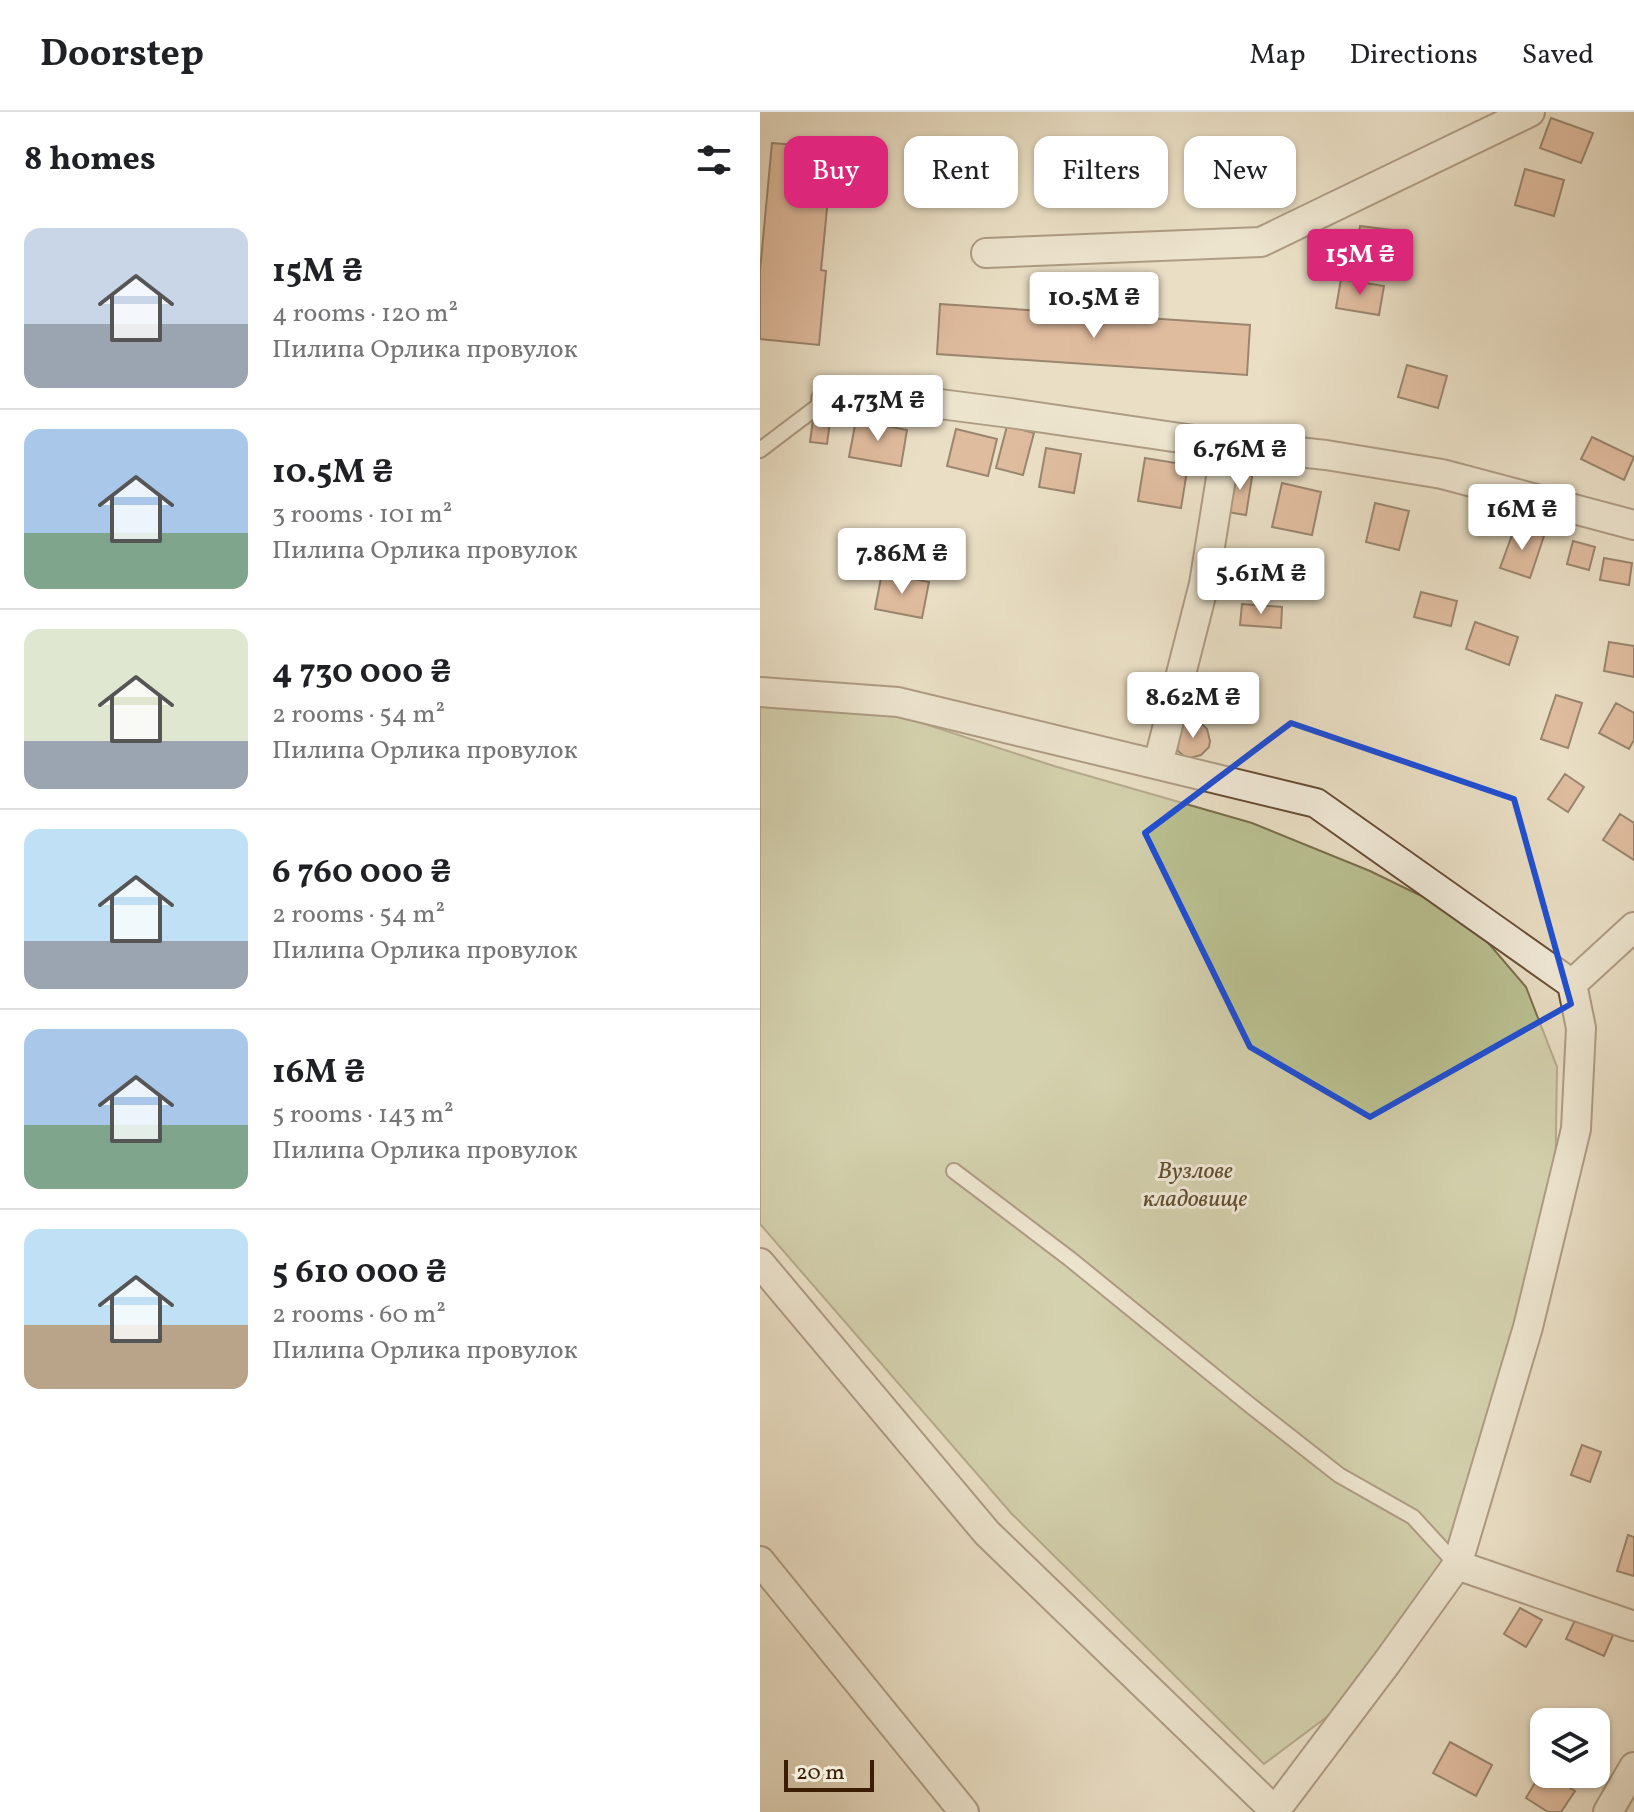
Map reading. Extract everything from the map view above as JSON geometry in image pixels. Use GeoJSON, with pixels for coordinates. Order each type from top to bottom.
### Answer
{"type":"FeatureCollection","features":[{"type":"Feature","properties":{"kind":"street"},"geometry":{"type":"LineString","coordinates":[[986,253],[1261,242],[1530,112]]}},
{"type":"Feature","properties":{"kind":"street"},"geometry":{"type":"LineString","coordinates":[[826,400],[901,399],[1221,444],[1326,455],[1442,474],[1634,525]]}},
{"type":"Feature","properties":{"kind":"street"},"geometry":{"type":"LineString","coordinates":[[1158,764],[1204,584],[1224,459],[1221,444]]}},
{"type":"Feature","properties":{"kind":"street"},"geometry":{"type":"LineString","coordinates":[[760,692],[898,702],[1316,803],[1572,984],[1581,1028],[1576,1129],[1528,1327],[1457,1565],[1276,1812],[987,1533],[760,1263]]}},
{"type":"Feature","properties":{"kind":"street"},"geometry":{"type":"LineString","coordinates":[[1572,984],[1634,927]]}},
{"type":"Feature","properties":{"kind":"street"},"geometry":{"type":"LineString","coordinates":[[760,1561],[964,1812]]}},
{"type":"Feature","properties":{"kind":"street"},"geometry":{"type":"LineString","coordinates":[[1457,1565],[1634,1626]]}},
{"type":"Feature","properties":{"kind":"street"},"geometry":{"type":"LineString","coordinates":[[1608,1812],[1634,1767]]}},
{"type":"Feature","properties":{"kind":"lane"},"geometry":{"type":"LineString","coordinates":[[760,450],[826,400]]}},
{"type":"Feature","properties":{"kind":"lane"},"geometry":{"type":"LineString","coordinates":[[954,1171],[1070,1259],[1339,1475],[1413,1517],[1457,1565]]}},
{"type":"Feature","properties":{"kind":"highlighted area"},"geometry":{"type":"Polygon","coordinates":[[[1291,723],[1514,799],[1571,1004],[1370,1117],[1250,1047],[1145,833],[1291,723]]]}},
{"type":"Feature","properties":{"kind":"green space","name":"Вузлове кладовище"},"geometry":{"type":"Polygon","coordinates":[[[760,702],[897,715],[1054,766],[1252,823],[1370,871],[1467,918],[1526,987],[1557,1067],[1555,1192],[1465,1537],[1410,1623],[1328,1716],[1264,1764],[1011,1513],[760,1224],[760,702]]]}},
{"type":"Feature","properties":{"kind":"building"},"geometry":{"type":"Polygon","coordinates":[[[1551,118],[1593,133],[1581,163],[1540,148],[1551,118]]]}},
{"type":"Feature","properties":{"kind":"building"},"geometry":{"type":"Polygon","coordinates":[[[772,143],[784,144],[784,208],[827,208],[821,270],[826,271],[819,345],[760,339],[760,271],[772,143]]]}},
{"type":"Feature","properties":{"kind":"building"},"geometry":{"type":"Polygon","coordinates":[[[1525,169],[1564,180],[1554,216],[1515,205],[1525,169]]]}},
{"type":"Feature","properties":{"kind":"building"},"geometry":{"type":"Polygon","coordinates":[[[1360,226],[1402,231],[1396,269],[1355,263],[1360,226]]]}},
{"type":"Feature","properties":{"kind":"building"},"geometry":{"type":"Polygon","coordinates":[[[1341,279],[1384,286],[1379,315],[1336,308],[1341,279]]]}},
{"type":"Feature","properties":{"kind":"building"},"geometry":{"type":"Polygon","coordinates":[[[940,304],[1250,325],[1247,375],[937,354],[940,304]]]}},
{"type":"Feature","properties":{"kind":"building"},"geometry":{"type":"Polygon","coordinates":[[[1407,365],[1447,376],[1438,408],[1398,397],[1407,365]]]}},
{"type":"Feature","properties":{"kind":"building"},"geometry":{"type":"Polygon","coordinates":[[[814,412],[831,414],[827,444],[810,442],[814,412]]]}},
{"type":"Feature","properties":{"kind":"building"},"geometry":{"type":"Polygon","coordinates":[[[856,420],[907,430],[901,466],[849,457],[856,420]]]}},
{"type":"Feature","properties":{"kind":"building"},"geometry":{"type":"Polygon","coordinates":[[[1007,426],[1034,433],[1023,475],[996,468],[1007,426]]]}},
{"type":"Feature","properties":{"kind":"building"},"geometry":{"type":"Polygon","coordinates":[[[956,429],[997,439],[988,476],[947,466],[956,429]]]}},
{"type":"Feature","properties":{"kind":"building"},"geometry":{"type":"Polygon","coordinates":[[[1592,437],[1634,457],[1624,480],[1581,459],[1592,437]]]}},
{"type":"Feature","properties":{"kind":"building"},"geometry":{"type":"Polygon","coordinates":[[[1046,448],[1081,454],[1074,493],[1039,487],[1046,448]]]}},
{"type":"Feature","properties":{"kind":"building"},"geometry":{"type":"Polygon","coordinates":[[[1145,458],[1188,465],[1181,508],[1138,501],[1145,458]]]}},
{"type":"Feature","properties":{"kind":"building"},"geometry":{"type":"Polygon","coordinates":[[[1234,469],[1253,471],[1246,515],[1227,512],[1234,469]]]}},
{"type":"Feature","properties":{"kind":"building"},"geometry":{"type":"Polygon","coordinates":[[[1282,483],[1321,492],[1312,535],[1272,527],[1282,483]]]}},
{"type":"Feature","properties":{"kind":"building"},"geometry":{"type":"Polygon","coordinates":[[[1375,503],[1409,511],[1399,550],[1366,542],[1375,503]]]}},
{"type":"Feature","properties":{"kind":"building"},"geometry":{"type":"Polygon","coordinates":[[[1515,527],[1544,536],[1530,578],[1500,568],[1515,527]]]}},
{"type":"Feature","properties":{"kind":"building"},"geometry":{"type":"Polygon","coordinates":[[[1573,541],[1595,547],[1589,570],[1567,564],[1573,541]]]}},
{"type":"Feature","properties":{"kind":"building"},"geometry":{"type":"Polygon","coordinates":[[[1604,558],[1632,563],[1629,585],[1600,580],[1604,558]]]}},
{"type":"Feature","properties":{"kind":"building"},"geometry":{"type":"Polygon","coordinates":[[[882,573],[929,582],[922,618],[875,609],[882,573]]]}},
{"type":"Feature","properties":{"kind":"building"},"geometry":{"type":"Polygon","coordinates":[[[1421,592],[1457,601],[1451,626],[1414,617],[1421,592]]]}},
{"type":"Feature","properties":{"kind":"building"},"geometry":{"type":"Polygon","coordinates":[[[1242,604],[1282,607],[1281,628],[1240,625],[1242,604]]]}},
{"type":"Feature","properties":{"kind":"building"},"geometry":{"type":"Polygon","coordinates":[[[1475,622],[1518,637],[1509,665],[1466,649],[1475,622]]]}},
{"type":"Feature","properties":{"kind":"building"},"geometry":{"type":"Polygon","coordinates":[[[1609,642],[1634,646],[1634,677],[1604,671],[1609,642]]]}},
{"type":"Feature","properties":{"kind":"building"},"geometry":{"type":"Polygon","coordinates":[[[1556,695],[1582,703],[1568,748],[1541,739],[1556,695]]]}},
{"type":"Feature","properties":{"kind":"building"},"geometry":{"type":"Polygon","coordinates":[[[1616,703],[1634,713],[1634,740],[1629,749],[1599,733],[1616,703]]]}},
{"type":"Feature","properties":{"kind":"building"},"geometry":{"type":"Polygon","coordinates":[[[1191,721],[1207,729],[1210,741],[1209,747],[1201,755],[1190,758],[1176,749],[1180,726],[1191,721]]]}},
{"type":"Feature","properties":{"kind":"building"},"geometry":{"type":"Polygon","coordinates":[[[1565,774],[1584,787],[1568,812],[1548,799],[1565,774]]]}},
{"type":"Feature","properties":{"kind":"building"},"geometry":{"type":"Polygon","coordinates":[[[1620,814],[1634,823],[1634,860],[1603,840],[1620,814]]]}},
{"type":"Feature","properties":{"kind":"building"},"geometry":{"type":"Polygon","coordinates":[[[1582,1445],[1601,1452],[1590,1482],[1571,1475],[1582,1445]]]}},
{"type":"Feature","properties":{"kind":"building"},"geometry":{"type":"Polygon","coordinates":[[[1628,1535],[1634,1537],[1634,1576],[1617,1571],[1628,1535]]]}},
{"type":"Feature","properties":{"kind":"building"},"geometry":{"type":"Polygon","coordinates":[[[1520,1608],[1542,1620],[1526,1647],[1504,1634],[1520,1608]]]}},
{"type":"Feature","properties":{"kind":"building"},"geometry":{"type":"Polygon","coordinates":[[[1576,1618],[1613,1635],[1604,1656],[1566,1639],[1576,1618]]]}},
{"type":"Feature","properties":{"kind":"building"},"geometry":{"type":"Polygon","coordinates":[[[1450,1742],[1492,1765],[1476,1796],[1433,1773],[1450,1742]]]}},
{"type":"Feature","properties":{"kind":"building"},"geometry":{"type":"Polygon","coordinates":[[[1532,1788],[1570,1788],[1575,1791],[1561,1812],[1548,1812],[1526,1798],[1532,1788]]]}}]}
